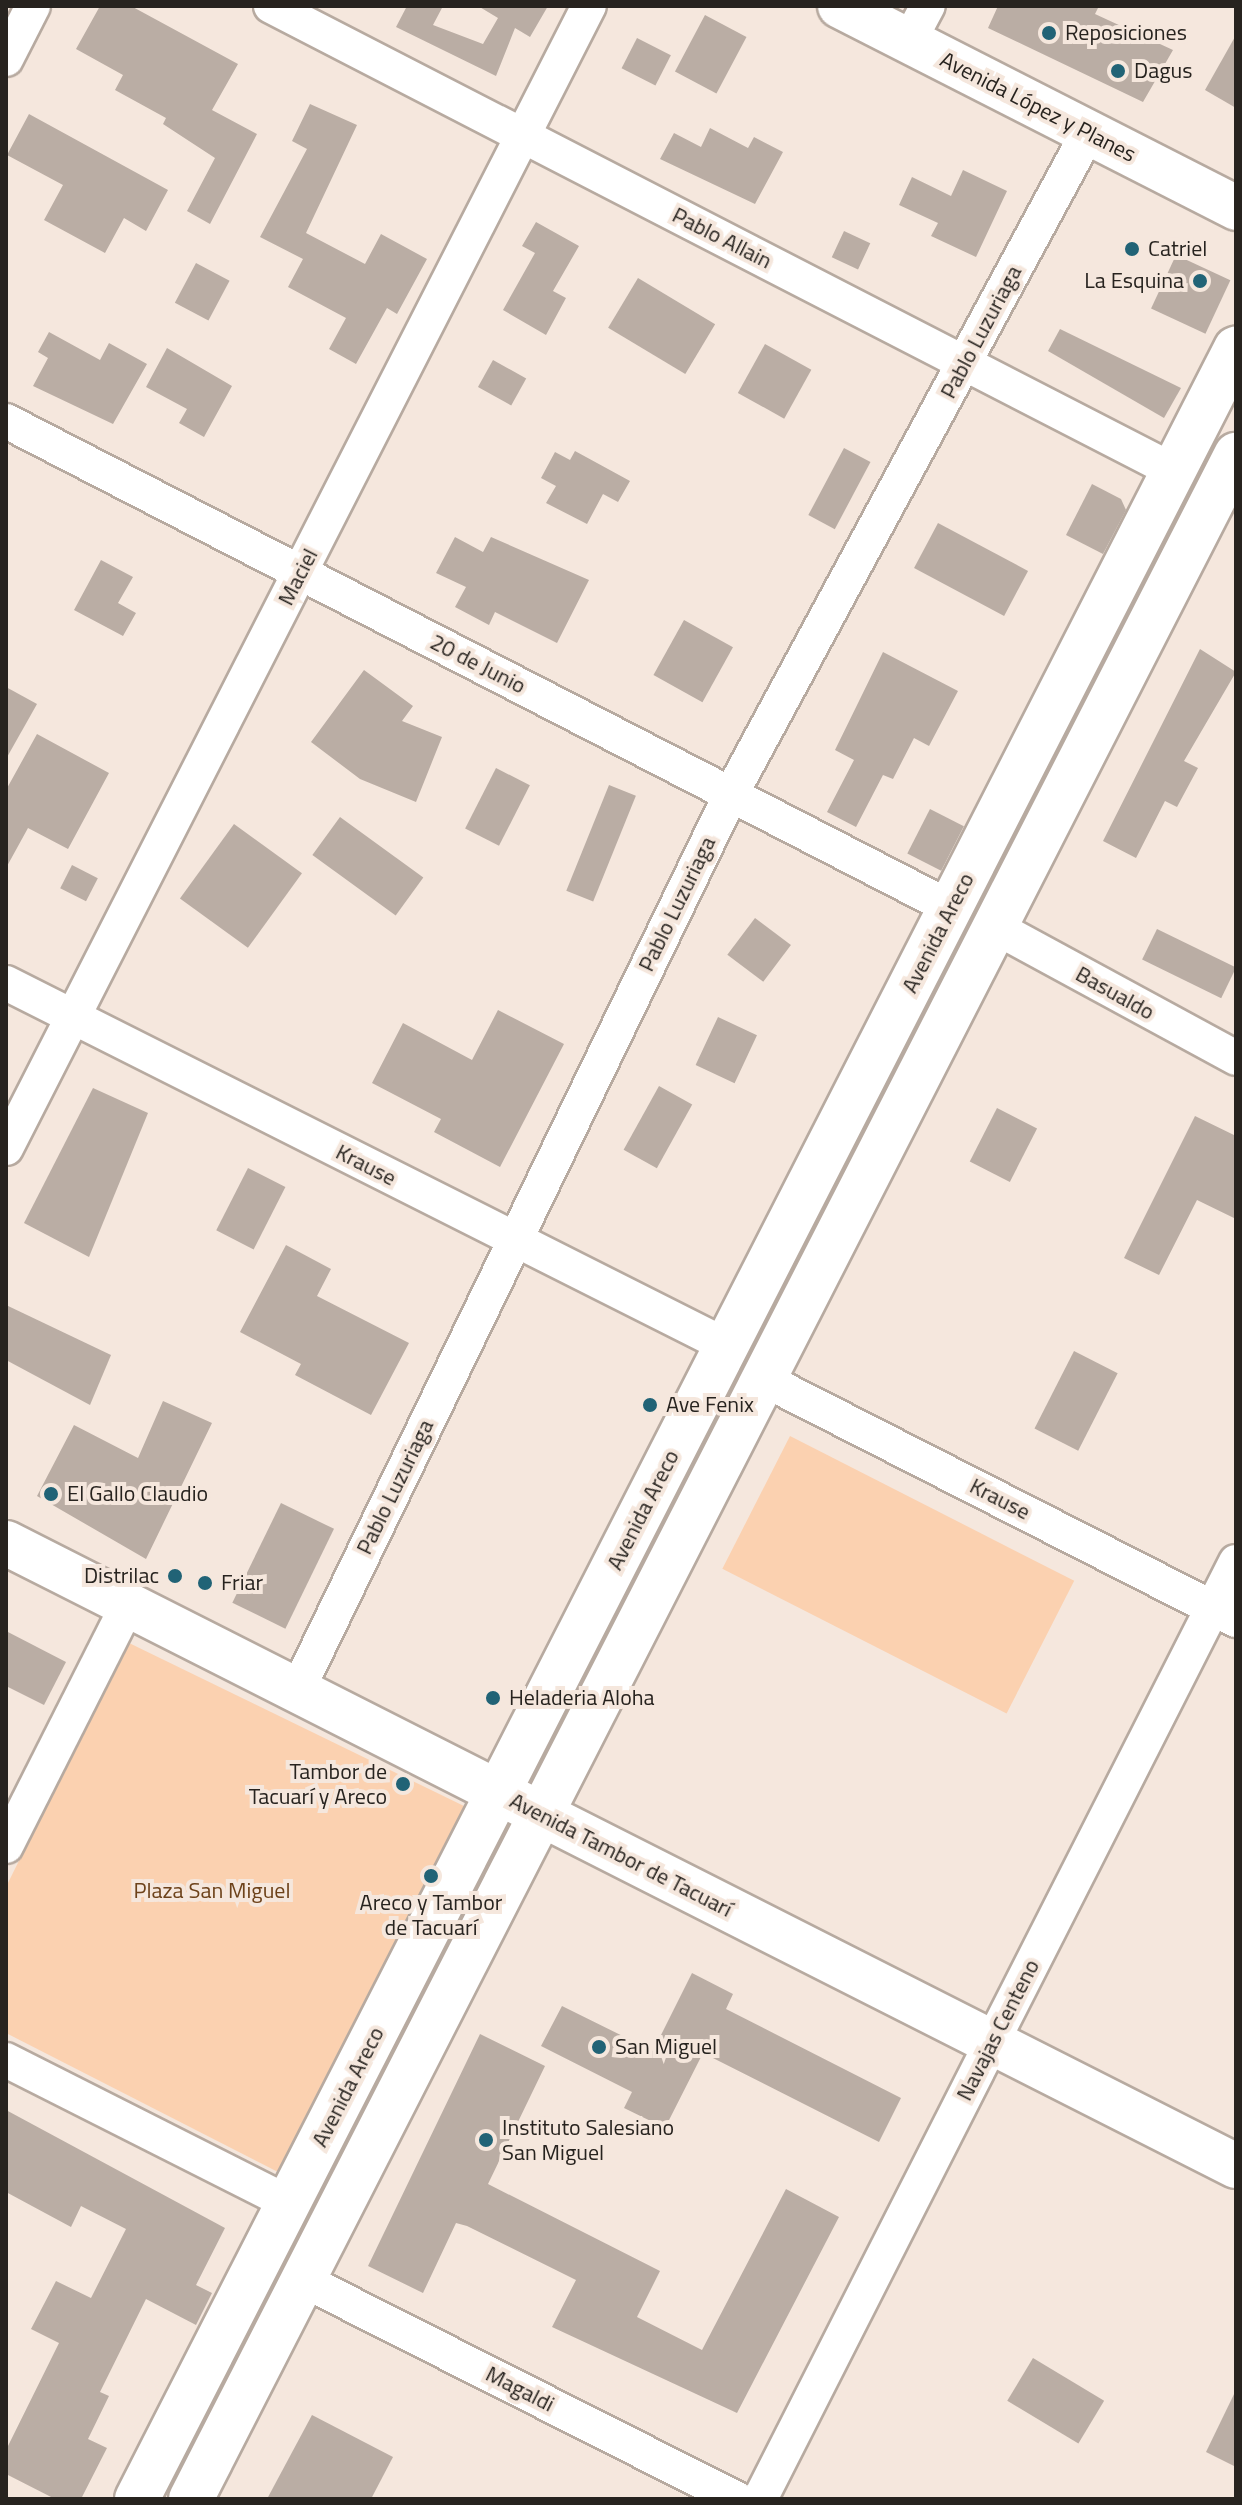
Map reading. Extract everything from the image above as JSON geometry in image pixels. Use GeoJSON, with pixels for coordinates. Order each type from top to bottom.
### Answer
{"type":"FeatureCollection","features":[{"type":"Feature","properties":{"kind":"main road","name":"Avenida López y Planes"},"geometry":{"type":"LineString","coordinates":[[840,6],[918,24],[1088,133],[1236,208]]}},
{"type":"Feature","properties":{"kind":"main road","name":"Avenida Areco"},"geometry":{"type":"LineString","coordinates":[[137,2499],[1236,349]]}},
{"type":"Feature","properties":{"kind":"main road"},"geometry":{"type":"LineString","coordinates":[[191,2499],[995,927],[1226,501],[1236,455]]}},
{"type":"Feature","properties":{"kind":"main road","name":"Avenida Tambor de Tacuarí"},"geometry":{"type":"LineString","coordinates":[[6,1543],[1236,2166]]}},
{"type":"Feature","properties":{"kind":"street"},"geometry":{"type":"LineString","coordinates":[[6,59],[33,6]]}},
{"type":"Feature","properties":{"kind":"street","name":"Pablo Allain"},"geometry":{"type":"LineString","coordinates":[[271,6],[1174,471]]}},
{"type":"Feature","properties":{"kind":"street","name":"Maciel"},"geometry":{"type":"LineString","coordinates":[[6,1148],[589,6]]}},
{"type":"Feature","properties":{"kind":"street","name":"Pablo Luzuriaga"},"geometry":{"type":"LineString","coordinates":[[297,1691],[513,1239],[731,794],[1088,133]]}},
{"type":"Feature","properties":{"kind":"street","name":"20 de Junio"},"geometry":{"type":"LineString","coordinates":[[6,421],[951,908]]}},
{"type":"Feature","properties":{"kind":"street","name":"Basualdo"},"geometry":{"type":"LineString","coordinates":[[995,927],[1236,1058]]}},
{"type":"Feature","properties":{"kind":"street","name":"Krause"},"geometry":{"type":"LineString","coordinates":[[6,983],[727,1346]]}},
{"type":"Feature","properties":{"kind":"street","name":"Krause"},"geometry":{"type":"LineString","coordinates":[[763,1379],[1224,1614]]}},
{"type":"Feature","properties":{"kind":"street","name":"Navajas Centeno"},"geometry":{"type":"LineString","coordinates":[[760,2499],[992,2041],[1224,1614],[1236,1562]]}},
{"type":"Feature","properties":{"kind":"street"},"geometry":{"type":"LineString","coordinates":[[6,1846],[128,1605]]}},
{"type":"Feature","properties":{"kind":"street"},"geometry":{"type":"LineString","coordinates":[[6,2060],[289,2203]]}},
{"type":"Feature","properties":{"kind":"street","name":"Magaldi"},"geometry":{"type":"LineString","coordinates":[[303,2280],[737,2499]]}},
{"type":"Feature","properties":{"kind":"green space"},"geometry":{"type":"Polygon","coordinates":[[[790,1436],[1074,1581],[1007,1714],[722,1569],[790,1436]]]}},
{"type":"Feature","properties":{"kind":"green space","name":"Plaza San Miguel"},"geometry":{"type":"Polygon","coordinates":[[[127,1642],[466,1807],[278,2172],[6,2033],[6,1887],[127,1642]]]}},
{"type":"Feature","properties":{"kind":"building"},"geometry":{"type":"Polygon","coordinates":[[[100,6],[131,6],[238,64],[212,110],[257,134],[210,224],[187,211],[215,158],[163,124],[166,118],[115,90],[123,75],[76,49],[100,6]]]}},
{"type":"Feature","properties":{"kind":"building"},"geometry":{"type":"Polygon","coordinates":[[[407,6],[443,6],[433,25],[483,44],[498,18],[478,6],[548,6],[530,37],[515,28],[496,76],[396,27],[407,6]]]}},
{"type":"Feature","properties":{"kind":"building"},"geometry":{"type":"Polygon","coordinates":[[[998,6],[1099,6],[1095,14],[1173,50],[1143,102],[988,28],[998,6]]]}},
{"type":"Feature","properties":{"kind":"building"},"geometry":{"type":"Polygon","coordinates":[[[705,15],[746,37],[716,94],[675,72],[705,15]]]}},
{"type":"Feature","properties":{"kind":"building"},"geometry":{"type":"Polygon","coordinates":[[[1236,35],[1236,108],[1205,90],[1236,35]]]}},
{"type":"Feature","properties":{"kind":"building"},"geometry":{"type":"Polygon","coordinates":[[[637,38],[671,55],[655,86],[622,68],[637,38]]]}},
{"type":"Feature","properties":{"kind":"building"},"geometry":{"type":"Polygon","coordinates":[[[310,104],[357,125],[306,233],[365,264],[381,234],[427,259],[397,314],[387,308],[356,364],[329,349],[346,318],[288,287],[303,259],[260,237],[307,149],[292,141],[310,104]]]}},
{"type":"Feature","properties":{"kind":"building"},"geometry":{"type":"Polygon","coordinates":[[[29,114],[168,190],[146,231],[124,218],[105,253],[44,220],[63,185],[7,155],[29,114]]]}},
{"type":"Feature","properties":{"kind":"building"},"geometry":{"type":"Polygon","coordinates":[[[710,128],[748,148],[754,137],[783,152],[755,204],[660,159],[674,133],[701,147],[710,128]]]}},
{"type":"Feature","properties":{"kind":"building"},"geometry":{"type":"Polygon","coordinates":[[[963,170],[1007,191],[976,257],[931,236],[938,223],[899,205],[912,177],[951,196],[963,170]]]}},
{"type":"Feature","properties":{"kind":"building"},"geometry":{"type":"Polygon","coordinates":[[[536,222],[579,246],[553,291],[566,298],[546,335],[503,310],[535,253],[522,246],[536,222]]]}},
{"type":"Feature","properties":{"kind":"building"},"geometry":{"type":"Polygon","coordinates":[[[844,231],[870,243],[858,270],[832,257],[844,231]]]}},
{"type":"Feature","properties":{"kind":"building"},"geometry":{"type":"Polygon","coordinates":[[[1176,255],[1230,280],[1205,334],[1151,308],[1176,255]]]}},
{"type":"Feature","properties":{"kind":"building"},"geometry":{"type":"Polygon","coordinates":[[[196,263],[230,281],[208,321],[175,303],[196,263]]]}},
{"type":"Feature","properties":{"kind":"building"},"geometry":{"type":"Polygon","coordinates":[[[638,278],[715,324],[685,374],[608,328],[638,278]]]}},
{"type":"Feature","properties":{"kind":"building"},"geometry":{"type":"Polygon","coordinates":[[[1060,329],[1181,388],[1164,418],[1048,351],[1060,329]]]}},
{"type":"Feature","properties":{"kind":"building"},"geometry":{"type":"Polygon","coordinates":[[[49,332],[100,360],[109,343],[147,364],[113,424],[33,386],[48,358],[38,352],[49,332]]]}},
{"type":"Feature","properties":{"kind":"building"},"geometry":{"type":"Polygon","coordinates":[[[765,344],[811,370],[784,419],[738,393],[765,344]]]}},
{"type":"Feature","properties":{"kind":"building"},"geometry":{"type":"Polygon","coordinates":[[[167,348],[232,386],[204,437],[179,423],[187,409],[146,387],[167,348]]]}},
{"type":"Feature","properties":{"kind":"building"},"geometry":{"type":"Polygon","coordinates":[[[493,360],[526,378],[511,406],[478,387],[493,360]]]}},
{"type":"Feature","properties":{"kind":"building"},"geometry":{"type":"Polygon","coordinates":[[[844,448],[870,462],[835,529],[808,515],[844,448]]]}},
{"type":"Feature","properties":{"kind":"building"},"geometry":{"type":"Polygon","coordinates":[[[575,451],[630,481],[618,502],[603,494],[587,524],[546,503],[556,486],[541,478],[555,452],[570,460],[575,451]]]}},
{"type":"Feature","properties":{"kind":"building"},"geometry":{"type":"Polygon","coordinates":[[[1092,484],[1121,499],[1126,510],[1103,554],[1066,535],[1092,484]]]}},
{"type":"Feature","properties":{"kind":"building"},"geometry":{"type":"Polygon","coordinates":[[[938,523],[1028,571],[1004,616],[914,568],[938,523]]]}},
{"type":"Feature","properties":{"kind":"building"},"geometry":{"type":"Polygon","coordinates":[[[455,537],[483,552],[491,537],[589,580],[557,643],[495,612],[489,625],[455,607],[466,587],[436,573],[455,537]]]}},
{"type":"Feature","properties":{"kind":"building"},"geometry":{"type":"Polygon","coordinates":[[[101,560],[133,577],[118,603],[136,613],[123,636],[74,610],[101,560]]]}},
{"type":"Feature","properties":{"kind":"building"},"geometry":{"type":"Polygon","coordinates":[[[684,620],[733,647],[702,702],[653,675],[684,620]]]}},
{"type":"Feature","properties":{"kind":"building"},"geometry":{"type":"Polygon","coordinates":[[[1200,649],[1236,672],[1184,761],[1198,768],[1177,807],[1165,801],[1136,858],[1103,841],[1200,649]]]}},
{"type":"Feature","properties":{"kind":"building"},"geometry":{"type":"Polygon","coordinates":[[[883,652],[958,691],[929,746],[914,738],[893,779],[883,775],[856,827],[827,812],[854,760],[835,750],[883,652]]]}},
{"type":"Feature","properties":{"kind":"building"},"geometry":{"type":"Polygon","coordinates":[[[364,670],[413,706],[402,721],[442,737],[416,802],[360,779],[311,742],[364,670]]]}},
{"type":"Feature","properties":{"kind":"building"},"geometry":{"type":"Polygon","coordinates":[[[6,687],[37,704],[6,759],[6,687]]]}},
{"type":"Feature","properties":{"kind":"building"},"geometry":{"type":"Polygon","coordinates":[[[37,734],[109,773],[68,849],[28,828],[6,868],[6,790],[37,734]]]}},
{"type":"Feature","properties":{"kind":"building"},"geometry":{"type":"Polygon","coordinates":[[[496,768],[530,785],[499,846],[465,829],[496,768]]]}},
{"type":"Feature","properties":{"kind":"building"},"geometry":{"type":"Polygon","coordinates":[[[609,785],[636,796],[593,902],[566,891],[609,785]]]}},
{"type":"Feature","properties":{"kind":"building"},"geometry":{"type":"Polygon","coordinates":[[[930,809],[964,826],[941,871],[907,854],[930,809]]]}},
{"type":"Feature","properties":{"kind":"building"},"geometry":{"type":"Polygon","coordinates":[[[340,817],[423,878],[396,916],[312,855],[340,817]]]}},
{"type":"Feature","properties":{"kind":"building"},"geometry":{"type":"Polygon","coordinates":[[[234,824],[302,873],[248,948],[180,898],[234,824]]]}},
{"type":"Feature","properties":{"kind":"building"},"geometry":{"type":"Polygon","coordinates":[[[72,865],[98,878],[86,901],[60,888],[72,865]]]}},
{"type":"Feature","properties":{"kind":"building"},"geometry":{"type":"Polygon","coordinates":[[[755,918],[791,945],[763,982],[727,955],[755,918]]]}},
{"type":"Feature","properties":{"kind":"building"},"geometry":{"type":"Polygon","coordinates":[[[1157,929],[1236,968],[1221,998],[1142,960],[1157,929]]]}},
{"type":"Feature","properties":{"kind":"building"},"geometry":{"type":"Polygon","coordinates":[[[498,1010],[564,1044],[500,1167],[434,1132],[441,1119],[372,1083],[403,1023],[472,1060],[498,1010]]]}},
{"type":"Feature","properties":{"kind":"building"},"geometry":{"type":"Polygon","coordinates":[[[718,1017],[757,1035],[735,1083],[696,1065],[718,1017]]]}},
{"type":"Feature","properties":{"kind":"building"},"geometry":{"type":"Polygon","coordinates":[[[659,1086],[692,1104],[657,1168],[624,1150],[659,1086]]]}},
{"type":"Feature","properties":{"kind":"building"},"geometry":{"type":"Polygon","coordinates":[[[93,1088],[148,1113],[89,1257],[24,1223],[93,1088]]]}},
{"type":"Feature","properties":{"kind":"building"},"geometry":{"type":"Polygon","coordinates":[[[997,1108],[1037,1128],[1010,1182],[970,1161],[997,1108]]]}},
{"type":"Feature","properties":{"kind":"building"},"geometry":{"type":"Polygon","coordinates":[[[1195,1116],[1236,1136],[1236,1219],[1197,1200],[1159,1275],[1124,1258],[1195,1116]]]}},
{"type":"Feature","properties":{"kind":"building"},"geometry":{"type":"Polygon","coordinates":[[[248,1168],[285,1187],[254,1249],[216,1230],[248,1168]]]}},
{"type":"Feature","properties":{"kind":"building"},"geometry":{"type":"Polygon","coordinates":[[[286,1245],[331,1269],[317,1296],[409,1343],[371,1415],[295,1375],[301,1364],[240,1332],[286,1245]]]}},
{"type":"Feature","properties":{"kind":"building"},"geometry":{"type":"Polygon","coordinates":[[[6,1305],[111,1355],[90,1405],[6,1360],[6,1305]]]}},
{"type":"Feature","properties":{"kind":"building"},"geometry":{"type":"Polygon","coordinates":[[[1074,1351],[1118,1373],[1078,1451],[1035,1429],[1074,1351]]]}},
{"type":"Feature","properties":{"kind":"building"},"geometry":{"type":"Polygon","coordinates":[[[163,1401],[212,1423],[146,1559],[37,1496],[74,1425],[138,1458],[163,1401]]]}},
{"type":"Feature","properties":{"kind":"building"},"geometry":{"type":"Polygon","coordinates":[[[281,1503],[334,1529],[285,1629],[232,1603],[281,1503]]]}},
{"type":"Feature","properties":{"kind":"building"},"geometry":{"type":"Polygon","coordinates":[[[6,1631],[66,1662],[44,1705],[6,1686],[6,1631]]]}},
{"type":"Feature","properties":{"kind":"building"},"geometry":{"type":"Polygon","coordinates":[[[692,1973],[733,1994],[726,2009],[901,2098],[879,2142],[703,2053],[665,2128],[624,2108],[632,2092],[541,2046],[562,2006],[653,2051],[692,1973]]]}},
{"type":"Feature","properties":{"kind":"building"},"geometry":{"type":"Polygon","coordinates":[[[480,2034],[545,2066],[488,2184],[660,2271],[637,2317],[702,2350],[786,2189],[839,2217],[737,2413],[552,2327],[576,2280],[467,2226],[456,2223],[423,2293],[368,2266],[480,2034]]]}},
{"type":"Feature","properties":{"kind":"building"},"geometry":{"type":"Polygon","coordinates":[[[6,2110],[225,2228],[196,2285],[212,2293],[196,2325],[146,2299],[100,2392],[109,2396],[88,2439],[107,2448],[81,2499],[55,2499],[6,2474],[6,2450],[59,2343],[31,2329],[56,2281],[91,2298],[126,2229],[81,2206],[71,2227],[6,2192],[6,2110]]]}},
{"type":"Feature","properties":{"kind":"building"},"geometry":{"type":"Polygon","coordinates":[[[1033,2358],[1104,2401],[1078,2444],[1007,2401],[1033,2358]]]}},
{"type":"Feature","properties":{"kind":"building"},"geometry":{"type":"Polygon","coordinates":[[[1236,2390],[1236,2467],[1206,2452],[1236,2390]]]}},
{"type":"Feature","properties":{"kind":"building"},"geometry":{"type":"Polygon","coordinates":[[[312,2415],[393,2457],[371,2499],[267,2499],[312,2415]]]}},
{"type":"Feature","properties":{"kind":"place","name":"Reposiciones"},"geometry":{"type":"Point","coordinates":[1049,33]}},
{"type":"Feature","properties":{"kind":"place","name":"Dagus"},"geometry":{"type":"Point","coordinates":[1118,71]}},
{"type":"Feature","properties":{"kind":"place","name":"Catriel"},"geometry":{"type":"Point","coordinates":[1132,249]}},
{"type":"Feature","properties":{"kind":"place","name":"La Esquina"},"geometry":{"type":"Point","coordinates":[1200,281]}},
{"type":"Feature","properties":{"kind":"place","name":"Ave Fenix"},"geometry":{"type":"Point","coordinates":[650,1405]}},
{"type":"Feature","properties":{"kind":"place","name":"El Gallo Claudio"},"geometry":{"type":"Point","coordinates":[51,1494]}},
{"type":"Feature","properties":{"kind":"place","name":"Distrilac"},"geometry":{"type":"Point","coordinates":[175,1576]}},
{"type":"Feature","properties":{"kind":"place","name":"Friar"},"geometry":{"type":"Point","coordinates":[205,1583]}},
{"type":"Feature","properties":{"kind":"place","name":"Heladeria Aloha"},"geometry":{"type":"Point","coordinates":[493,1698]}},
{"type":"Feature","properties":{"kind":"place","name":"Tambor de Tacuarí y Areco"},"geometry":{"type":"Point","coordinates":[403,1784]}},
{"type":"Feature","properties":{"kind":"place","name":"Areco y Tambor de Tacuarí"},"geometry":{"type":"Point","coordinates":[431,1876]}},
{"type":"Feature","properties":{"kind":"place","name":"San Miguel"},"geometry":{"type":"Point","coordinates":[599,2047]}},
{"type":"Feature","properties":{"kind":"place","name":"Instituto Salesiano San Miguel"},"geometry":{"type":"Point","coordinates":[486,2140]}}]}
